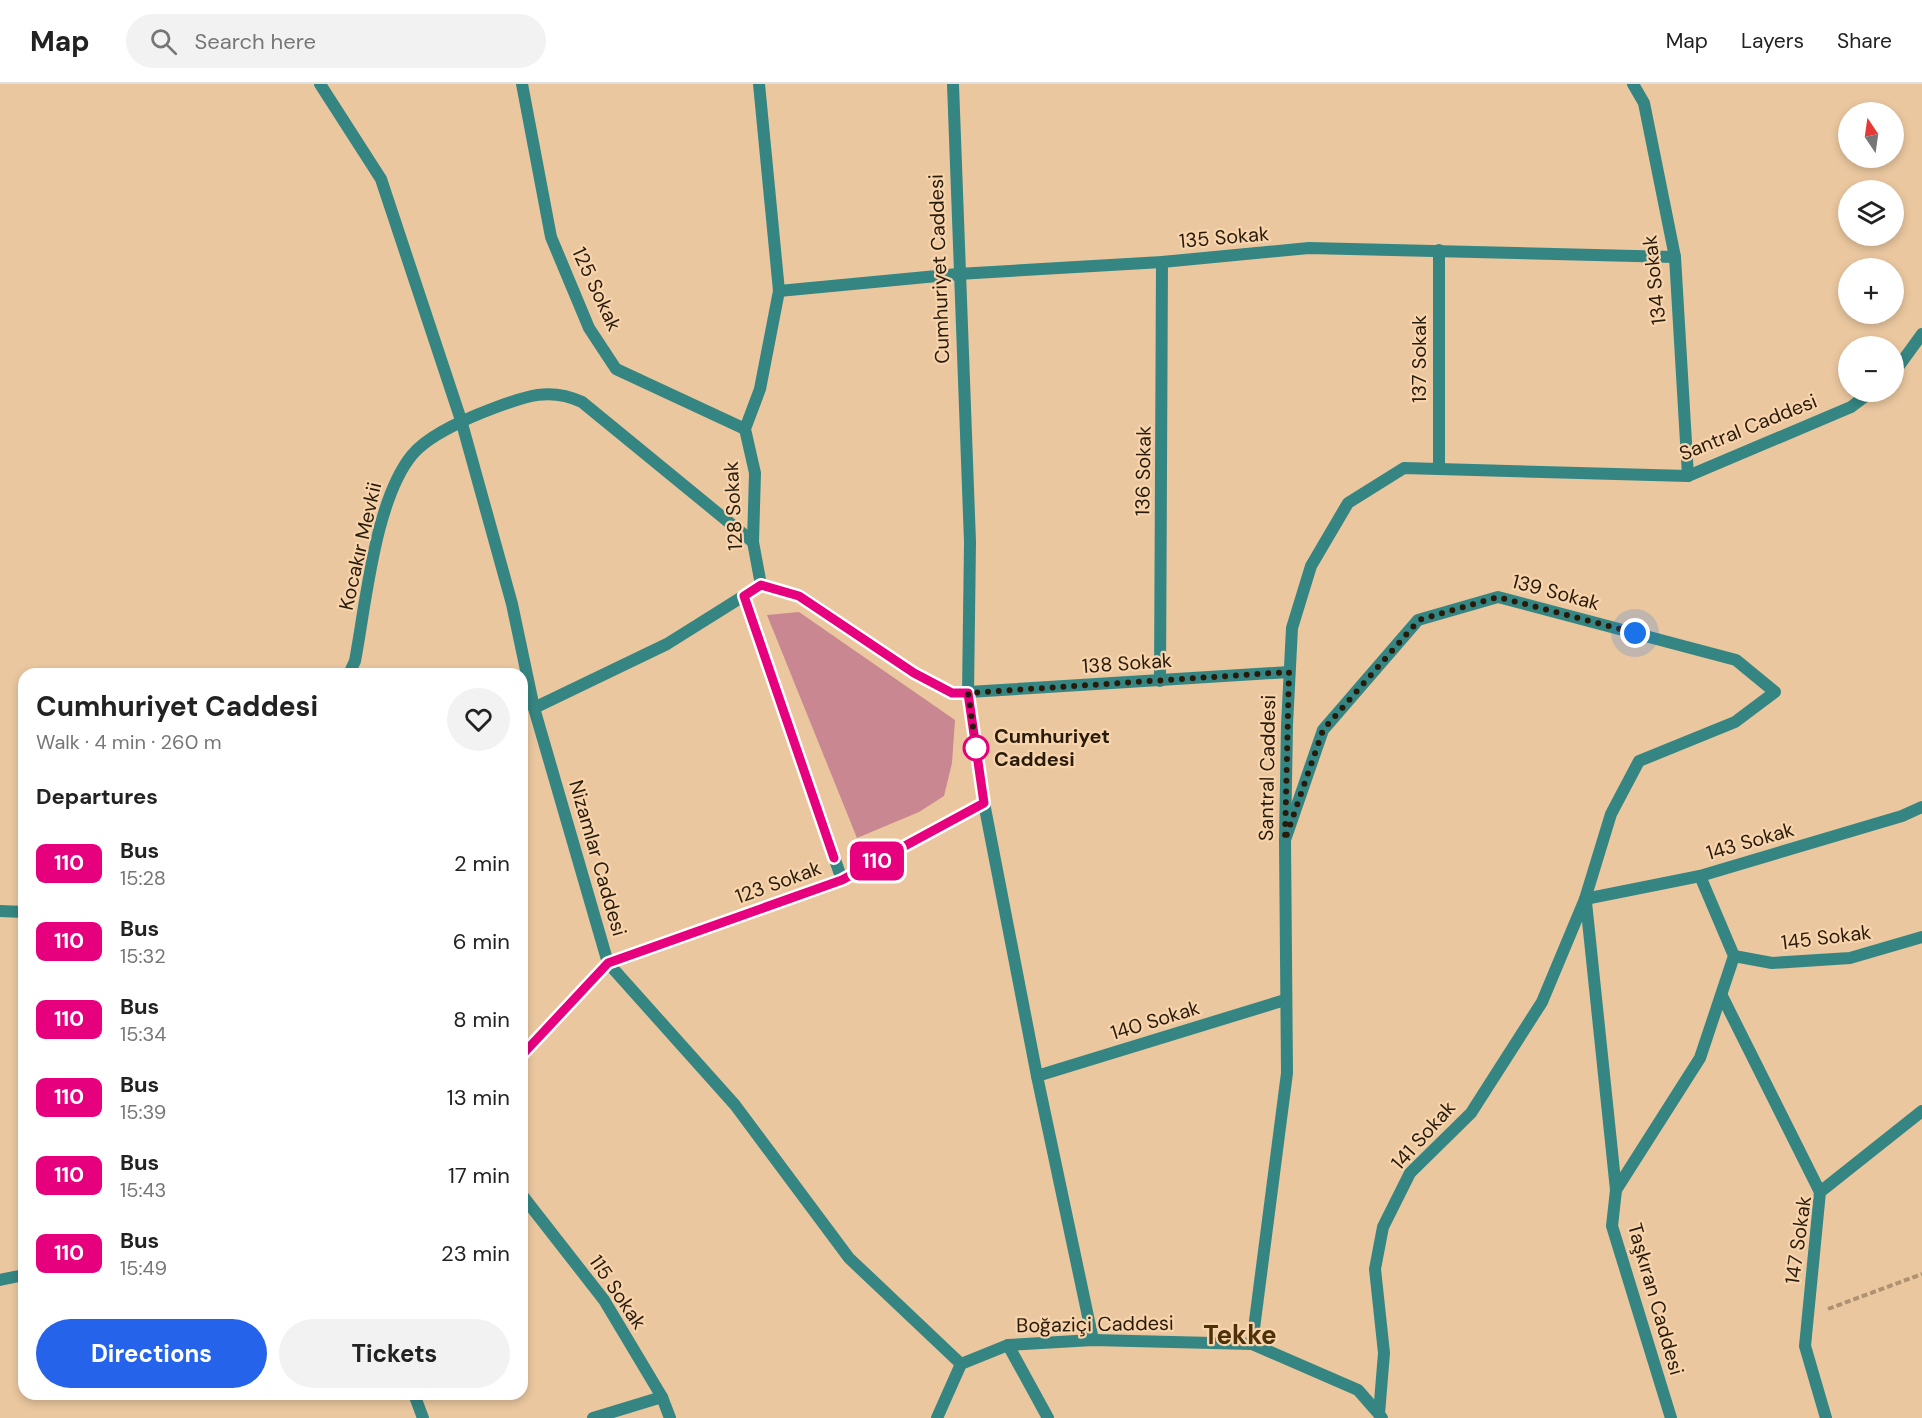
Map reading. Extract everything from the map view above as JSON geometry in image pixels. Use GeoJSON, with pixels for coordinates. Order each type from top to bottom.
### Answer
{"type":"FeatureCollection","features":[{"type":"Feature","properties":{"kind":"street","name":"Nizamlar Caddesi"},"geometry":{"type":"LineString","coordinates":[[320,84],[381,179],[461,420],[512,604],[526,668]]}},
{"type":"Feature","properties":{"kind":"street","name":"125 Sokak"},"geometry":{"type":"LineString","coordinates":[[522,84],[551,237],[589,328],[616,369],[745,429]]}},
{"type":"Feature","properties":{"kind":"street"},"geometry":{"type":"LineString","coordinates":[[745,429],[760,389],[778,291],[759,84]]}},
{"type":"Feature","properties":{"kind":"street","name":"Cumhuriyet Caddesi"},"geometry":{"type":"LineString","coordinates":[[953,84],[958,274],[970,542],[968,693],[984,803],[1036,1076],[1093,1340]]}},
{"type":"Feature","properties":{"kind":"street","name":"134 Sokak"},"geometry":{"type":"LineString","coordinates":[[1633,84],[1644,103],[1675,257],[1688,476]]}},
{"type":"Feature","properties":{"kind":"street","name":"135 Sokak"},"geometry":{"type":"LineString","coordinates":[[778,291],[958,274],[1162,262],[1309,248],[1675,257]]}},
{"type":"Feature","properties":{"kind":"street","name":"137 Sokak"},"geometry":{"type":"LineString","coordinates":[[1438,250],[1439,468]]}},
{"type":"Feature","properties":{"kind":"street","name":"136 Sokak"},"geometry":{"type":"LineString","coordinates":[[1160,681],[1162,262]]}},
{"type":"Feature","properties":{"kind":"street"},"geometry":{"type":"LineString","coordinates":[[1904,359],[1922,334]]}},
{"type":"Feature","properties":{"kind":"street","name":"Kocakır Mevkii"},"geometry":{"type":"LineString","coordinates":[[352,668],[381,524],[397,478],[413,453],[461,420],[529,395],[543,393],[570,396],[592,409],[753,542]]}},
{"type":"Feature","properties":{"kind":"street","name":"Santral Caddesi"},"geometry":{"type":"LineString","coordinates":[[1252,1344],[1287,1073],[1285,840],[1292,628],[1311,566],[1348,503],[1404,468],[1688,476],[1851,407],[1858,402]]}},
{"type":"Feature","properties":{"kind":"street","name":"128 Sokak"},"geometry":{"type":"LineString","coordinates":[[745,429],[755,473],[753,542],[761,585]]}},
{"type":"Feature","properties":{"kind":"street"},"geometry":{"type":"LineString","coordinates":[[534,708],[667,644],[761,585],[799,596],[914,673],[952,693],[968,693]]}},
{"type":"Feature","properties":{"kind":"street"},"geometry":{"type":"LineString","coordinates":[[744,596],[842,880]]}},
{"type":"Feature","properties":{"kind":"street","name":"139 Sokak"},"geometry":{"type":"LineString","coordinates":[[1285,840],[1323,730],[1419,620],[1498,597],[1736,660],[1775,692],[1735,722],[1640,761],[1611,814],[1585,899]]}},
{"type":"Feature","properties":{"kind":"street","name":"138 Sokak"},"geometry":{"type":"LineString","coordinates":[[968,693],[1289,672]]}},
{"type":"Feature","properties":{"kind":"street","name":"Nizamlar Caddesi"},"geometry":{"type":"LineString","coordinates":[[528,680],[534,708],[608,963],[735,1105],[849,1258],[961,1364]]}},
{"type":"Feature","properties":{"kind":"street","name":"123 Sokak"},"geometry":{"type":"LineString","coordinates":[[608,963],[842,880],[984,803]]}},
{"type":"Feature","properties":{"kind":"street","name":"143 Sokak"},"geometry":{"type":"LineString","coordinates":[[1585,899],[1700,876],[1902,816],[1922,807]]}},
{"type":"Feature","properties":{"kind":"street"},"geometry":{"type":"LineString","coordinates":[[1616,1190],[1700,1058],[1734,956],[1700,876]]}},
{"type":"Feature","properties":{"kind":"street"},"geometry":{"type":"LineString","coordinates":[[1585,899],[1616,1190]]}},
{"type":"Feature","properties":{"kind":"street","name":"141 Sokak"},"geometry":{"type":"LineString","coordinates":[[1381,1416],[1384,1353],[1375,1269],[1383,1227],[1410,1173],[1471,1113],[1542,1002],[1585,899]]}},
{"type":"Feature","properties":{"kind":"street"},"geometry":{"type":"LineString","coordinates":[[0,911],[18,912]]}},
{"type":"Feature","properties":{"kind":"street","name":"145 Sokak"},"geometry":{"type":"LineString","coordinates":[[1734,956],[1772,963],[1850,958],[1922,938]]}},
{"type":"Feature","properties":{"kind":"street"},"geometry":{"type":"LineString","coordinates":[[528,1049],[608,963]]}},
{"type":"Feature","properties":{"kind":"street"},"geometry":{"type":"LineString","coordinates":[[1722,996],[1820,1192]]}},
{"type":"Feature","properties":{"kind":"street","name":"140 Sokak"},"geometry":{"type":"LineString","coordinates":[[1036,1076],[1285,1000]]}},
{"type":"Feature","properties":{"kind":"street","name":"147 Sokak"},"geometry":{"type":"LineString","coordinates":[[1826,1418],[1805,1346],[1820,1192],[1922,1111]]}},
{"type":"Feature","properties":{"kind":"street","name":"Taşkıran Caddesi"},"geometry":{"type":"LineString","coordinates":[[1616,1190],[1612,1226],[1671,1418]]}},
{"type":"Feature","properties":{"kind":"street","name":"115 Sokak"},"geometry":{"type":"LineString","coordinates":[[528,1203],[604,1300],[662,1397],[670,1418]]}},
{"type":"Feature","properties":{"kind":"street"},"geometry":{"type":"LineString","coordinates":[[0,1280],[18,1276]]}},
{"type":"Feature","properties":{"kind":"street","name":"Boğaziçi Caddesi"},"geometry":{"type":"LineString","coordinates":[[961,1364],[1008,1345],[1093,1340],[1252,1344],[1358,1390],[1381,1416]]}},
{"type":"Feature","properties":{"kind":"street"},"geometry":{"type":"LineString","coordinates":[[1008,1345],[1048,1418]]}},
{"type":"Feature","properties":{"kind":"street"},"geometry":{"type":"LineString","coordinates":[[937,1418],[961,1364]]}},
{"type":"Feature","properties":{"kind":"street"},"geometry":{"type":"LineString","coordinates":[[593,1418],[662,1397]]}},
{"type":"Feature","properties":{"kind":"street"},"geometry":{"type":"LineString","coordinates":[[416,1400],[423,1418]]}},
{"type":"Feature","properties":{"kind":"path"},"geometry":{"type":"LineString","coordinates":[[1808,1317],[1922,1274]]}},
{"type":"Feature","properties":{"kind":"shaded area"},"geometry":{"type":"Polygon","coordinates":[[[799,612],[955,720],[952,763],[944,796],[919,812],[857,838],[767,615],[799,612]]]}},
{"type":"Feature","properties":{"kind":"bus line","name":"110"},"geometry":{"type":"LineString","coordinates":[[528,1049],[608,963],[842,880],[984,803],[968,693],[952,693],[914,673],[799,596],[761,585],[744,596],[834,858]]}},
{"type":"Feature","properties":{"kind":"place","name":"Cumhuriyet Caddesi"},"geometry":{"type":"Point","coordinates":[976,748]}},
{"type":"Feature","properties":{"kind":"district","name":"Tekke"},"geometry":{"type":"Point","coordinates":[1240,1335]}},
{"type":"Feature","properties":{"kind":"route"},"geometry":{"type":"LineString","coordinates":[[976,748],[968,693],[1289,672],[1285,840],[1323,730],[1419,620],[1498,597],[1635,633]]}}]}
